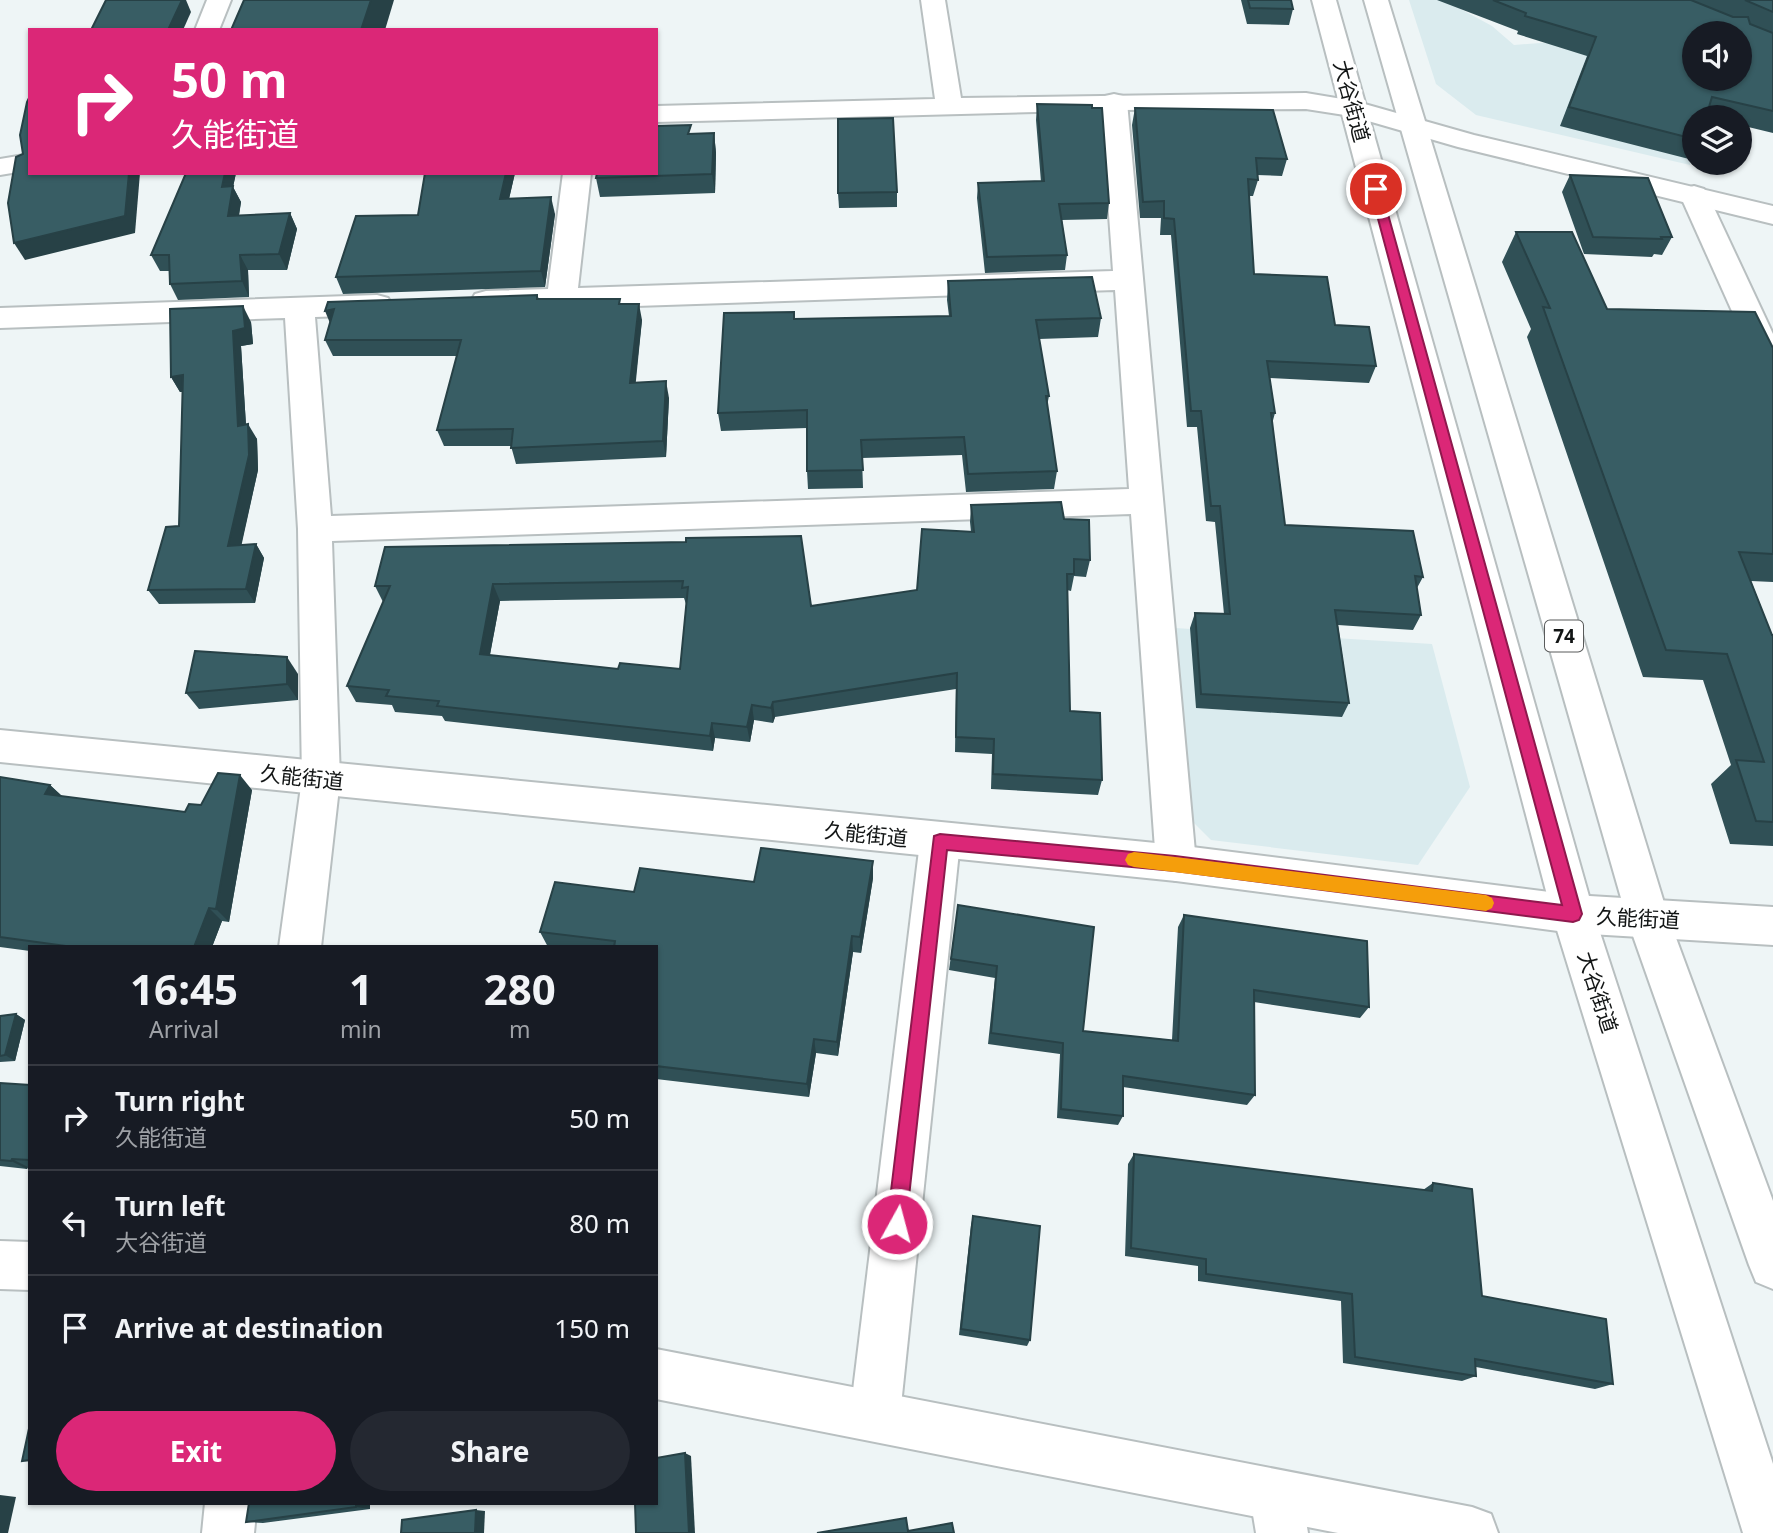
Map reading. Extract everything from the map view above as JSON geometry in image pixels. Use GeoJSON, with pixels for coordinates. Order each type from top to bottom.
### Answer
{"type":"FeatureCollection","features":[{"type":"Feature","properties":{"kind":"street"},"geometry":{"type":"LineString","coordinates":[[208,28],[219,0]]}},
{"type":"Feature","properties":{"kind":"street"},"geometry":{"type":"LineString","coordinates":[[933,0],[949,106]]}},
{"type":"Feature","properties":{"kind":"street","name":"大谷街道"},"geometry":{"type":"LineString","coordinates":[[1324,0],[1573,914],[1769,1533]]}},
{"type":"Feature","properties":{"kind":"street","name":"74"},"geometry":{"type":"LineString","coordinates":[[1376,0],[1648,919],[1773,1265]]}},
{"type":"Feature","properties":{"kind":"street"},"geometry":{"type":"LineString","coordinates":[[658,114],[1114,102],[1306,101],[1354,109],[1467,141],[1773,215]]}},
{"type":"Feature","properties":{"kind":"street"},"geometry":{"type":"LineString","coordinates":[[1114,102],[1175,863]]}},
{"type":"Feature","properties":{"kind":"street"},"geometry":{"type":"LineString","coordinates":[[0,167],[28,162]]}},
{"type":"Feature","properties":{"kind":"street"},"geometry":{"type":"LineString","coordinates":[[562,299],[577,175]]}},
{"type":"Feature","properties":{"kind":"street"},"geometry":{"type":"LineString","coordinates":[[1695,195],[1773,367]]}},
{"type":"Feature","properties":{"kind":"street"},"geometry":{"type":"LineString","coordinates":[[465,302],[1127,280]]}},
{"type":"Feature","properties":{"kind":"street"},"geometry":{"type":"LineString","coordinates":[[0,318],[409,304]]}},
{"type":"Feature","properties":{"kind":"street"},"geometry":{"type":"LineString","coordinates":[[299,308],[315,530],[321,779],[300,945]]}},
{"type":"Feature","properties":{"kind":"street"},"geometry":{"type":"LineString","coordinates":[[315,530],[1146,501]]}},
{"type":"Feature","properties":{"kind":"street","name":"久能街道"},"geometry":{"type":"LineString","coordinates":[[0,747],[940,842],[1175,863],[1573,914],[1773,926]]}},
{"type":"Feature","properties":{"kind":"street"},"geometry":{"type":"LineString","coordinates":[[875,1415],[940,842]]}},
{"type":"Feature","properties":{"kind":"street"},"geometry":{"type":"LineString","coordinates":[[0,1265],[28,1266]]}},
{"type":"Feature","properties":{"kind":"street"},"geometry":{"type":"LineString","coordinates":[[658,1374],[875,1415],[1279,1515],[1472,1533]]}},
{"type":"Feature","properties":{"kind":"street"},"geometry":{"type":"LineString","coordinates":[[228,1533],[231,1505]]}},
{"type":"Feature","properties":{"kind":"shaded area"},"geometry":{"type":"Polygon","coordinates":[[[1409,0],[1444,0],[1492,26],[1514,45],[1554,42],[1682,76],[1682,91],[1694,91],[1694,105],[1682,105],[1682,163],[1476,115],[1436,84],[1409,0]]]}},
{"type":"Feature","properties":{"kind":"shaded area"},"geometry":{"type":"Polygon","coordinates":[[[1175,628],[1432,644],[1470,787],[1418,865],[1211,840],[1190,819],[1175,628]]]}},
{"type":"Feature","properties":{"kind":"building"},"geometry":{"type":"Polygon","coordinates":[[[106,0],[182,0],[169,28],[92,28],[106,0]]]}},
{"type":"Feature","properties":{"kind":"building"},"geometry":{"type":"Polygon","coordinates":[[[244,0],[371,0],[362,28],[232,28],[244,0]]]}},
{"type":"Feature","properties":{"kind":"building"},"geometry":{"type":"Polygon","coordinates":[[[1248,0],[1291,0],[1293,9],[1250,8],[1248,0]]]}},
{"type":"Feature","properties":{"kind":"building"},"geometry":{"type":"Polygon","coordinates":[[[1493,0],[1691,0],[1733,17],[1748,17],[1749,21],[1682,21],[1682,91],[1752,91],[1752,25],[1773,33],[1773,111],[1712,97],[1710,105],[1682,105],[1682,136],[1569,107],[1596,37],[1525,16],[1526,13],[1493,0]]]}},
{"type":"Feature","properties":{"kind":"building"},"geometry":{"type":"Polygon","coordinates":[[[1745,0],[1773,0],[1773,12],[1745,0]]]}},
{"type":"Feature","properties":{"kind":"building"},"geometry":{"type":"Polygon","coordinates":[[[28,100],[28,175],[129,175],[125,216],[14,243],[8,203],[16,157],[23,154],[20,135],[28,100]]]}},
{"type":"Feature","properties":{"kind":"building"},"geometry":{"type":"Polygon","coordinates":[[[1037,104],[1092,105],[1092,108],[1102,108],[1109,203],[1059,204],[1067,255],[987,257],[978,183],[1044,181],[1037,104]]]}},
{"type":"Feature","properties":{"kind":"building"},"geometry":{"type":"Polygon","coordinates":[[[1135,108],[1273,110],[1287,159],[1256,158],[1258,180],[1248,179],[1254,274],[1327,277],[1335,325],[1369,327],[1376,366],[1267,361],[1275,413],[1271,413],[1285,525],[1413,531],[1423,577],[1415,576],[1421,615],[1335,610],[1349,703],[1201,694],[1195,613],[1230,614],[1220,506],[1211,506],[1201,411],[1191,411],[1174,219],[1164,218],[1164,201],[1143,202],[1135,108]]]}},
{"type":"Feature","properties":{"kind":"building"},"geometry":{"type":"Polygon","coordinates":[[[893,118],[897,192],[838,193],[838,119],[893,118]]]}},
{"type":"Feature","properties":{"kind":"building"},"geometry":{"type":"Polygon","coordinates":[[[691,125],[688,134],[714,133],[712,174],[596,178],[597,175],[658,175],[658,126],[691,125]]]}},
{"type":"Feature","properties":{"kind":"building"},"geometry":{"type":"Polygon","coordinates":[[[185,175],[225,175],[222,187],[233,186],[228,216],[290,213],[279,254],[240,255],[242,281],[170,284],[169,255],[151,255],[185,175]]]}},
{"type":"Feature","properties":{"kind":"building"},"geometry":{"type":"Polygon","coordinates":[[[425,175],[506,175],[500,199],[551,197],[541,271],[336,277],[356,216],[418,215],[425,175]]]}},
{"type":"Feature","properties":{"kind":"building"},"geometry":{"type":"Polygon","coordinates":[[[1570,175],[1648,178],[1672,237],[1593,237],[1570,175]]]}},
{"type":"Feature","properties":{"kind":"building"},"geometry":{"type":"Polygon","coordinates":[[[1516,232],[1572,232],[1607,309],[1755,312],[1773,348],[1773,554],[1739,552],[1773,635],[1773,822],[1756,821],[1736,760],[1764,762],[1727,654],[1666,650],[1543,307],[1550,308],[1516,232]]]}},
{"type":"Feature","properties":{"kind":"building"},"geometry":{"type":"Polygon","coordinates":[[[1092,277],[1101,318],[1036,320],[1049,396],[1046,396],[1057,471],[968,474],[964,437],[861,440],[863,470],[807,471],[807,410],[718,413],[724,313],[794,312],[794,319],[951,316],[948,281],[1092,277]]]}},
{"type":"Feature","properties":{"kind":"building"},"geometry":{"type":"Polygon","coordinates":[[[537,295],[537,299],[620,299],[619,304],[639,304],[630,383],[666,381],[663,441],[511,448],[513,429],[437,430],[461,340],[325,340],[334,309],[325,311],[328,302],[537,295]]]}},
{"type":"Feature","properties":{"kind":"building"},"geometry":{"type":"Polygon","coordinates":[[[243,306],[245,328],[233,331],[238,426],[248,424],[249,455],[228,546],[256,544],[246,589],[148,590],[166,527],[179,526],[183,375],[171,377],[170,309],[243,306]]]}},
{"type":"Feature","properties":{"kind":"building"},"geometry":{"type":"Polygon","coordinates":[[[1061,502],[1064,519],[1089,520],[1090,560],[1074,559],[1074,574],[1067,574],[1070,711],[1100,713],[1102,780],[993,774],[994,739],[956,737],[957,673],[773,702],[771,708],[752,705],[747,727],[712,723],[710,736],[437,706],[439,701],[386,696],[389,690],[347,686],[390,586],[375,586],[385,547],[686,542],[686,538],[801,536],[811,606],[917,590],[922,529],[974,532],[971,505],[1061,502]],[[683,581],[493,584],[480,654],[618,669],[620,663],[680,669],[688,587],[682,588],[683,581]]]}},
{"type":"Feature","properties":{"kind":"building"},"geometry":{"type":"Polygon","coordinates":[[[195,651],[287,657],[287,684],[186,693],[195,651]]]}},
{"type":"Feature","properties":{"kind":"building"},"geometry":{"type":"Polygon","coordinates":[[[218,773],[240,775],[216,909],[209,908],[195,945],[58,945],[0,937],[0,777],[50,785],[45,794],[185,812],[189,804],[201,805],[218,773]]]}},
{"type":"Feature","properties":{"kind":"building"},"geometry":{"type":"Polygon","coordinates":[[[761,848],[873,861],[860,937],[852,936],[837,1042],[814,1039],[807,1084],[658,1066],[658,945],[614,945],[615,941],[540,932],[555,882],[634,892],[640,868],[754,882],[761,848]]]}},
{"type":"Feature","properties":{"kind":"building"},"geometry":{"type":"Polygon","coordinates":[[[958,905],[1094,927],[1083,1031],[1178,1041],[1184,915],[1367,941],[1369,1007],[1254,990],[1255,1095],[1123,1076],[1123,1116],[1061,1109],[1063,1043],[991,1033],[997,966],[951,959],[958,905]]]}},
{"type":"Feature","properties":{"kind":"building"},"geometry":{"type":"Polygon","coordinates":[[[16,1014],[5,1055],[0,1056],[0,1016],[16,1014]]]}},
{"type":"Feature","properties":{"kind":"building"},"geometry":{"type":"Polygon","coordinates":[[[0,1083],[28,1085],[28,1160],[0,1160],[0,1083]]]}},
{"type":"Feature","properties":{"kind":"building"},"geometry":{"type":"Polygon","coordinates":[[[1134,1154],[1432,1191],[1433,1183],[1472,1189],[1482,1296],[1606,1319],[1613,1384],[1475,1359],[1476,1376],[1355,1357],[1352,1294],[1206,1274],[1206,1259],[1131,1248],[1134,1154]]]}},
{"type":"Feature","properties":{"kind":"building"},"geometry":{"type":"Polygon","coordinates":[[[973,1216],[1040,1226],[1030,1340],[961,1329],[973,1216]]]}},
{"type":"Feature","properties":{"kind":"building"},"geometry":{"type":"Polygon","coordinates":[[[28,1433],[28,1460],[22,1461],[28,1433]]]}},
{"type":"Feature","properties":{"kind":"building"},"geometry":{"type":"Polygon","coordinates":[[[685,1453],[689,1533],[636,1533],[635,1505],[658,1505],[658,1458],[685,1453]]]}},
{"type":"Feature","properties":{"kind":"building"},"geometry":{"type":"Polygon","coordinates":[[[249,1505],[356,1505],[356,1507],[246,1522],[249,1505]]]}},
{"type":"Feature","properties":{"kind":"building"},"geometry":{"type":"Polygon","coordinates":[[[476,1510],[475,1533],[401,1533],[402,1520],[476,1510]]]}},
{"type":"Feature","properties":{"kind":"building"},"geometry":{"type":"Polygon","coordinates":[[[906,1518],[908,1531],[952,1523],[954,1533],[817,1533],[906,1518]]]}},
{"type":"Feature","properties":{"kind":"slow traffic"},"geometry":{"type":"LineString","coordinates":[[1134,860],[1486,903]]}},
{"type":"Feature","properties":{"kind":"route"},"geometry":{"type":"LineString","coordinates":[[897,1224],[940,842],[1175,863],[1573,914],[1376,189]]}}]}
